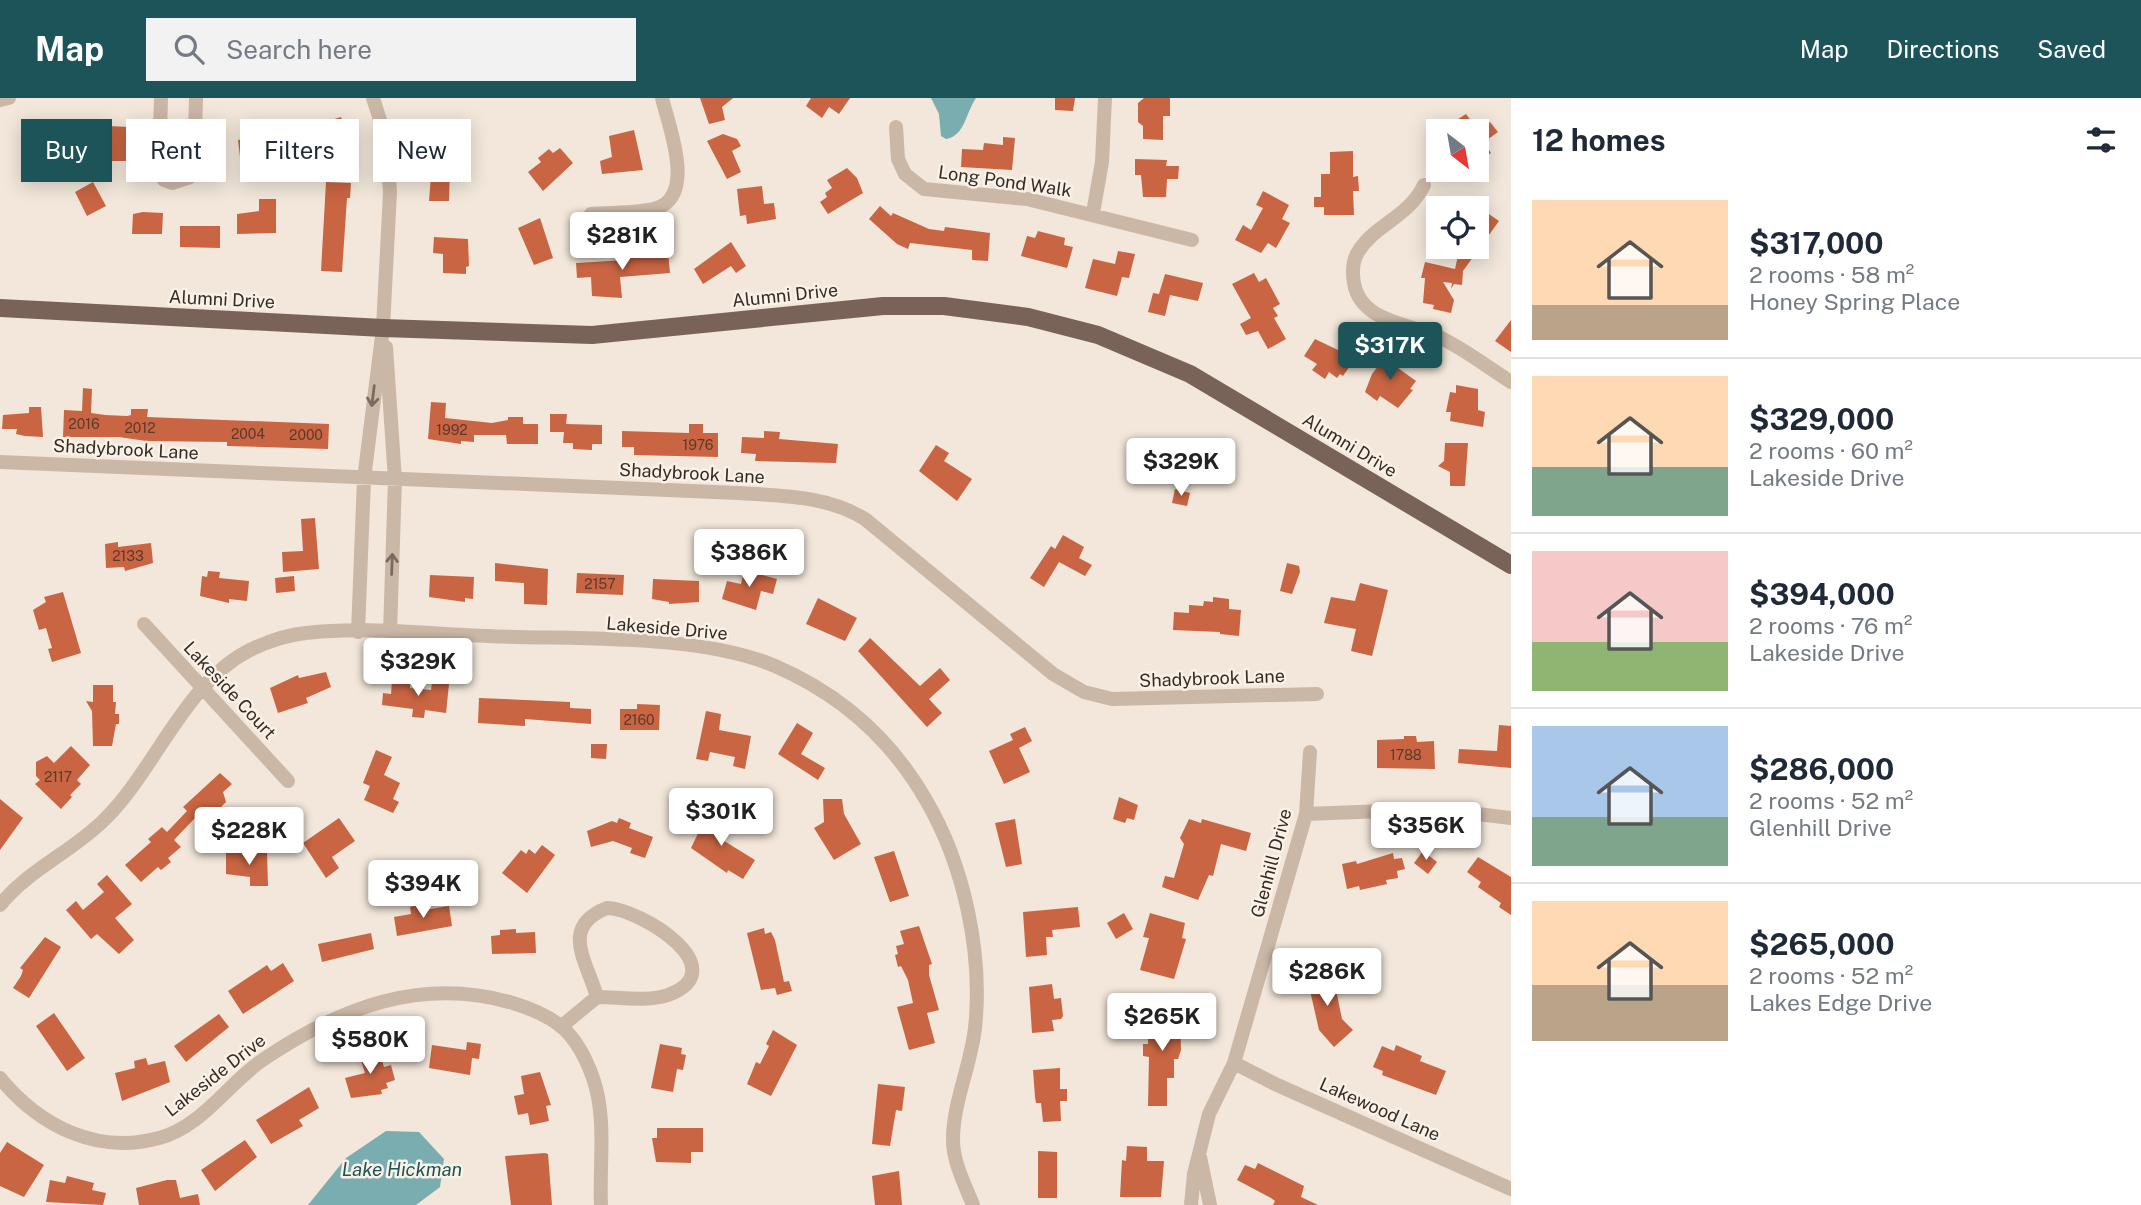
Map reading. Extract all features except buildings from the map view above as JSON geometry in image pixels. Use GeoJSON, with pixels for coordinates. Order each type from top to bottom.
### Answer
{"type":"FeatureCollection","features":[{"type":"Feature","properties":{"kind":"main road","name":"Alumni Drive"},"geometry":{"type":"LineString","coordinates":[[0,308],[383,328],[603,334],[897,306],[944,306],[1028,317],[1098,335],[1190,374],[1511,565]]}},
{"type":"Feature","properties":{"kind":"street"},"geometry":{"type":"LineString","coordinates":[[0,100],[9,98]]}},
{"type":"Feature","properties":{"kind":"street"},"geometry":{"type":"LineString","coordinates":[[161,98],[159,170],[164,180],[172,183],[190,177],[194,167],[196,98]]}},
{"type":"Feature","properties":{"kind":"street"},"geometry":{"type":"LineString","coordinates":[[358,632],[364,479],[383,328],[390,192],[386,139],[373,98]]}},
{"type":"Feature","properties":{"kind":"street"},"geometry":{"type":"LineString","coordinates":[[591,214],[656,208],[673,198],[679,188],[678,174],[662,98]]}},
{"type":"Feature","properties":{"kind":"street"},"geometry":{"type":"LineString","coordinates":[[1093,213],[1102,162],[1105,98]]}},
{"type":"Feature","properties":{"kind":"street","name":"Long Pond Walk"},"geometry":{"type":"LineString","coordinates":[[896,127],[898,159],[905,174],[924,189],[942,193],[1027,199],[1093,213],[1192,240]]}},
{"type":"Feature","properties":{"kind":"street"},"geometry":{"type":"LineString","coordinates":[[1424,185],[1409,208],[1366,241],[1357,253],[1352,266],[1355,289],[1368,310],[1379,317],[1445,340],[1511,382]]}},
{"type":"Feature","properties":{"kind":"street"},"geometry":{"type":"LineString","coordinates":[[383,328],[391,396],[395,480],[390,632]]}},
{"type":"Feature","properties":{"kind":"street","name":"Shadybrook Lane"},"geometry":{"type":"LineString","coordinates":[[0,462],[738,493],[800,497],[836,503],[865,519],[1053,674],[1084,692],[1128,700],[1317,694]]}},
{"type":"Feature","properties":{"kind":"street","name":"Lakeside Court"},"geometry":{"type":"LineString","coordinates":[[144,624],[288,781]]}},
{"type":"Feature","properties":{"kind":"street","name":"Lakeside Drive"},"geometry":{"type":"LineString","coordinates":[[0,905],[17,887],[108,816],[202,689],[226,665],[268,642],[310,632],[390,632],[673,644],[726,651],[754,658],[803,679],[860,717],[889,747],[927,801],[948,844],[967,915],[976,972],[976,1013],[971,1053],[953,1139],[958,1164],[973,1205]]}},
{"type":"Feature","properties":{"kind":"street","name":"Glenhill Drive"},"geometry":{"type":"LineString","coordinates":[[1191,1205],[1194,1174],[1209,1114],[1234,1063],[1306,814],[1310,752]]}},
{"type":"Feature","properties":{"kind":"street"},"geometry":{"type":"LineString","coordinates":[[1306,814],[1436,809],[1511,818]]}},
{"type":"Feature","properties":{"kind":"street"},"geometry":{"type":"LineString","coordinates":[[597,997],[579,942],[584,920],[595,913],[607,908],[621,910],[679,941],[688,953],[691,968],[688,978],[671,993],[656,997],[597,997],[563,1025],[586,1061],[597,1091],[601,1114],[601,1205]]}},
{"type":"Feature","properties":{"kind":"street","name":"Lakeside Drive"},"geometry":{"type":"LineString","coordinates":[[0,1078],[31,1108],[74,1135],[91,1142],[122,1144],[160,1138],[178,1130],[196,1119],[262,1060],[332,1020],[392,999],[420,992],[472,993],[518,1005],[563,1025]]}},
{"type":"Feature","properties":{"kind":"street","name":"Lakewood Lane"},"geometry":{"type":"LineString","coordinates":[[1234,1063],[1275,1084],[1511,1189]]}},
{"type":"Feature","properties":{"kind":"street"},"geometry":{"type":"LineString","coordinates":[[1200,1157],[1210,1205]]}},
{"type":"Feature","properties":{"kind":"water"},"geometry":{"type":"Polygon","coordinates":[[[931,98],[976,98],[961,128],[946,139],[941,136],[939,114],[931,98]]]}},
{"type":"Feature","properties":{"kind":"water","name":"Lake Hickman"},"geometry":{"type":"Polygon","coordinates":[[[386,1131],[419,1132],[444,1159],[440,1187],[416,1205],[308,1205],[346,1158],[386,1131]]]}}]}
